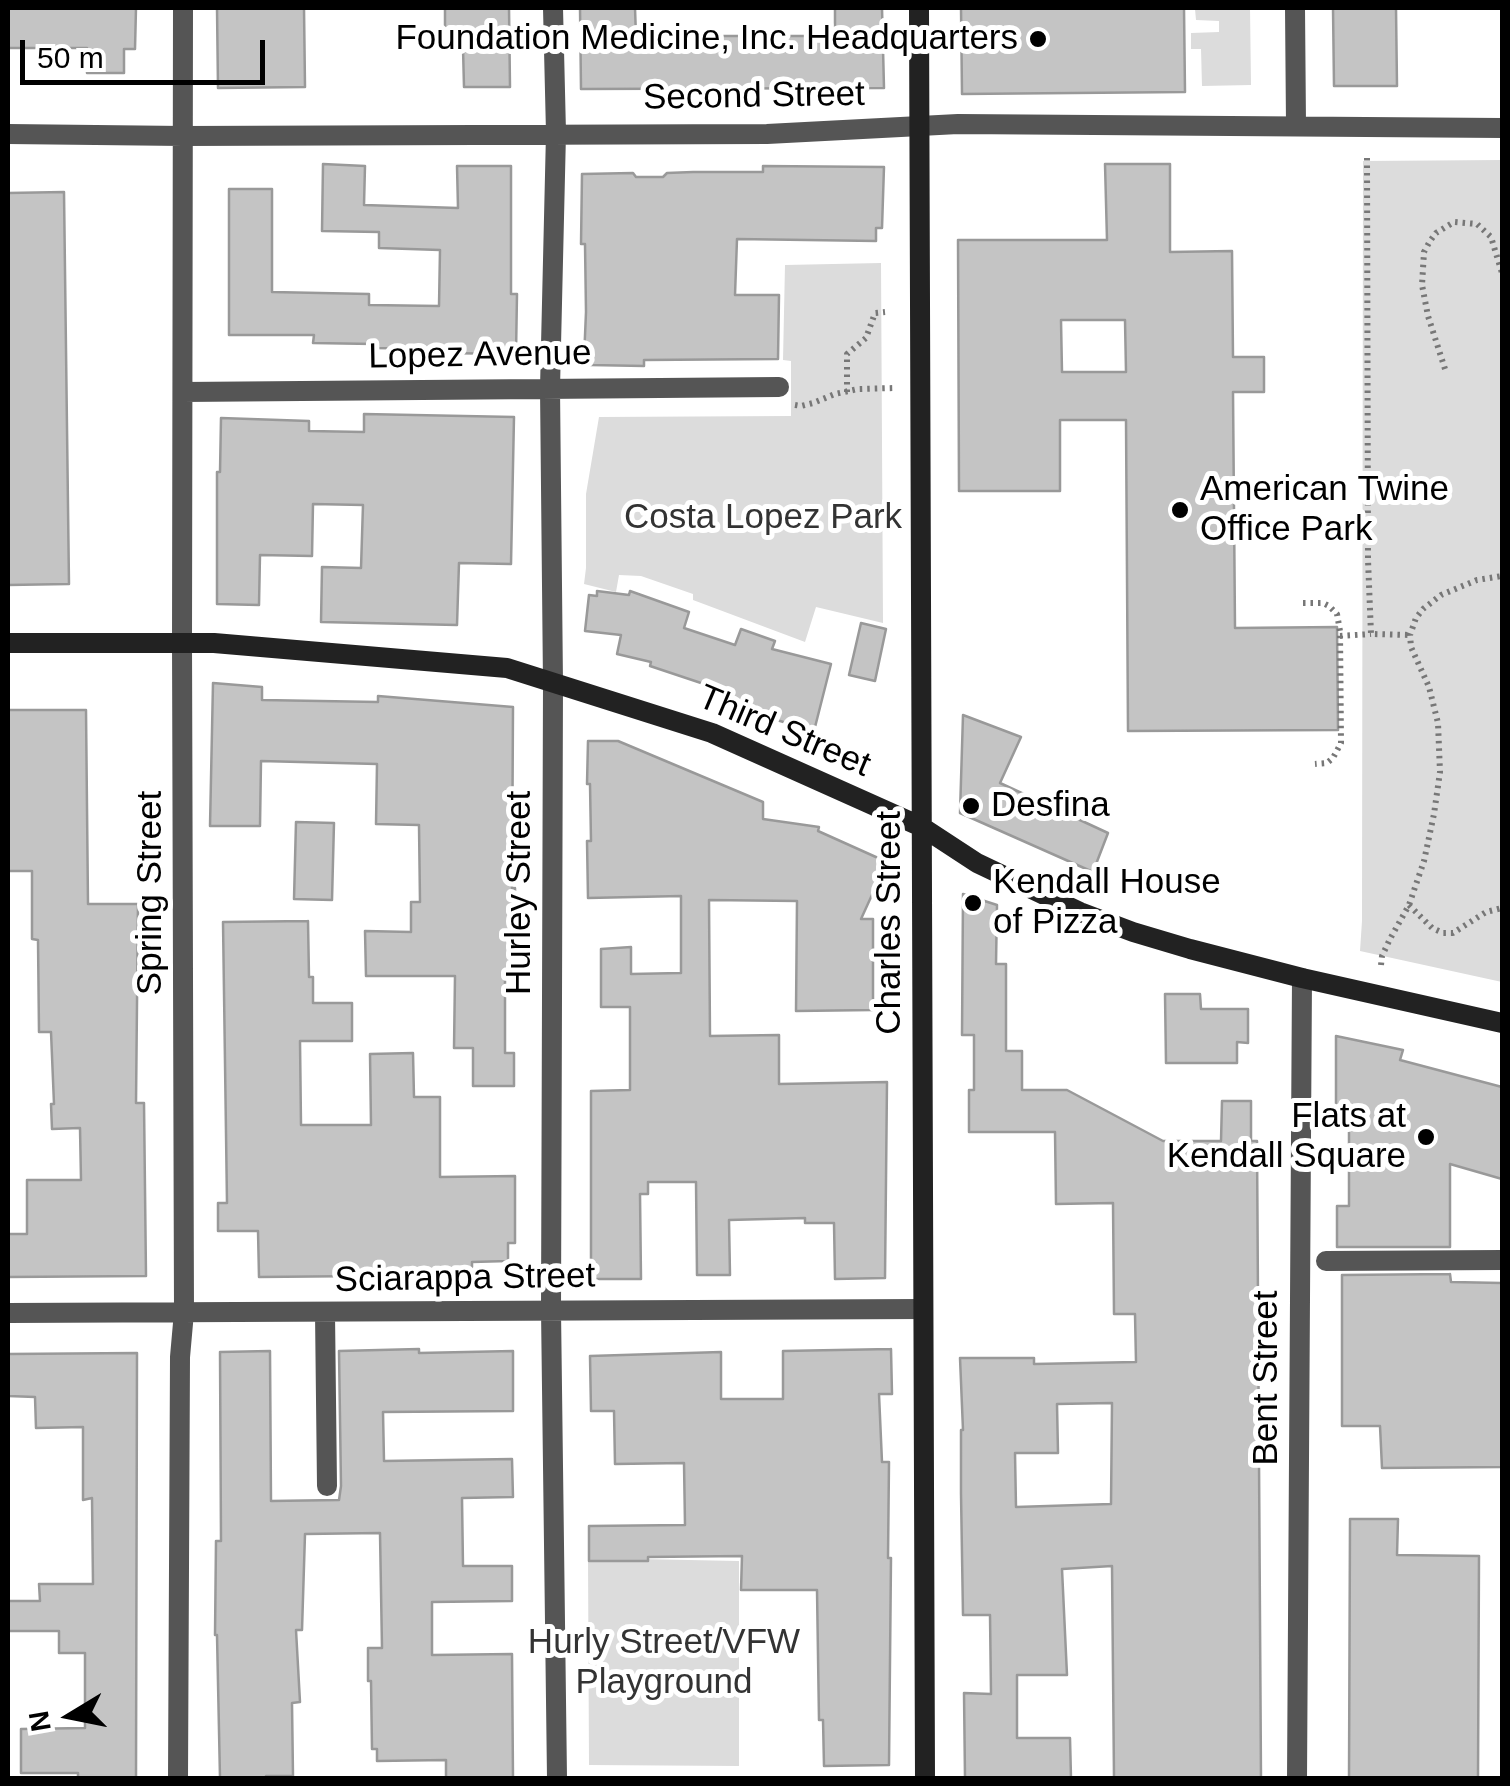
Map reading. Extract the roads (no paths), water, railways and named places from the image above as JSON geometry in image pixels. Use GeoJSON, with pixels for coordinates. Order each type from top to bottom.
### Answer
{"type":"FeatureCollection","features":[{"type":"Feature","properties":{"kind":"street","name":"Spring Street"},"geometry":{"type":"LineString","coordinates":[[178,1778],[180,1356],[184,1312],[183,8]]}},
{"type":"Feature","properties":{"kind":"street","name":"Hurley Street"},"geometry":{"type":"LineString","coordinates":[[554,8],[556,133],[550,388],[557,1778]]}},
{"type":"Feature","properties":{"kind":"street","name":"Charles Street"},"geometry":{"type":"LineString","coordinates":[[919,8],[924,1778]]}},
{"type":"Feature","properties":{"kind":"street"},"geometry":{"type":"LineString","coordinates":[[1295,8],[1296,126]]}},
{"type":"Feature","properties":{"kind":"street","name":"Second Street"},"geometry":{"type":"LineString","coordinates":[[8,134],[766,134],[920,126],[1502,128]]}},
{"type":"Feature","properties":{"kind":"street","name":"Lopez Avenue"},"geometry":{"type":"LineString","coordinates":[[183,392],[779,387]]}},
{"type":"Feature","properties":{"kind":"street","name":"Third Street"},"geometry":{"type":"LineString","coordinates":[[8,643],[182,642],[507,668],[712,734],[922,827],[977,862],[1080,912],[1190,950],[1502,1023]]}},
{"type":"Feature","properties":{"kind":"street","name":"Bent Street"},"geometry":{"type":"LineString","coordinates":[[1297,1778],[1302,978]]}},
{"type":"Feature","properties":{"kind":"street"},"geometry":{"type":"LineString","coordinates":[[1326,1261],[1502,1260]]}},
{"type":"Feature","properties":{"kind":"street","name":"Sciarappa Street"},"geometry":{"type":"LineString","coordinates":[[8,1313],[923,1310]]}},
{"type":"Feature","properties":{"kind":"street"},"geometry":{"type":"LineString","coordinates":[[325,1313],[327,1486]]}},
{"type":"Feature","properties":{"kind":"place","name":"Foundation Medicine, Inc. Headquarters"},"geometry":{"type":"Point","coordinates":[1038,39]}},
{"type":"Feature","properties":{"kind":"place","name":"American Twine Office Park"},"geometry":{"type":"Point","coordinates":[1180,510]}},
{"type":"Feature","properties":{"kind":"place","name":"Desfina"},"geometry":{"type":"Point","coordinates":[971,806]}},
{"type":"Feature","properties":{"kind":"place","name":"Kendall House of Pizza"},"geometry":{"type":"Point","coordinates":[973,903]}},
{"type":"Feature","properties":{"kind":"place","name":"Flats at Kendall Square"},"geometry":{"type":"Point","coordinates":[1426,1137]}},
{"type":"Feature","properties":{"kind":"park label","name":"Costa Lopez Park"},"geometry":{"type":"Point","coordinates":[763,518]}},
{"type":"Feature","properties":{"kind":"park label","name":"Hurly Street/VFW Playground"},"geometry":{"type":"Point","coordinates":[664,1663]}}]}
